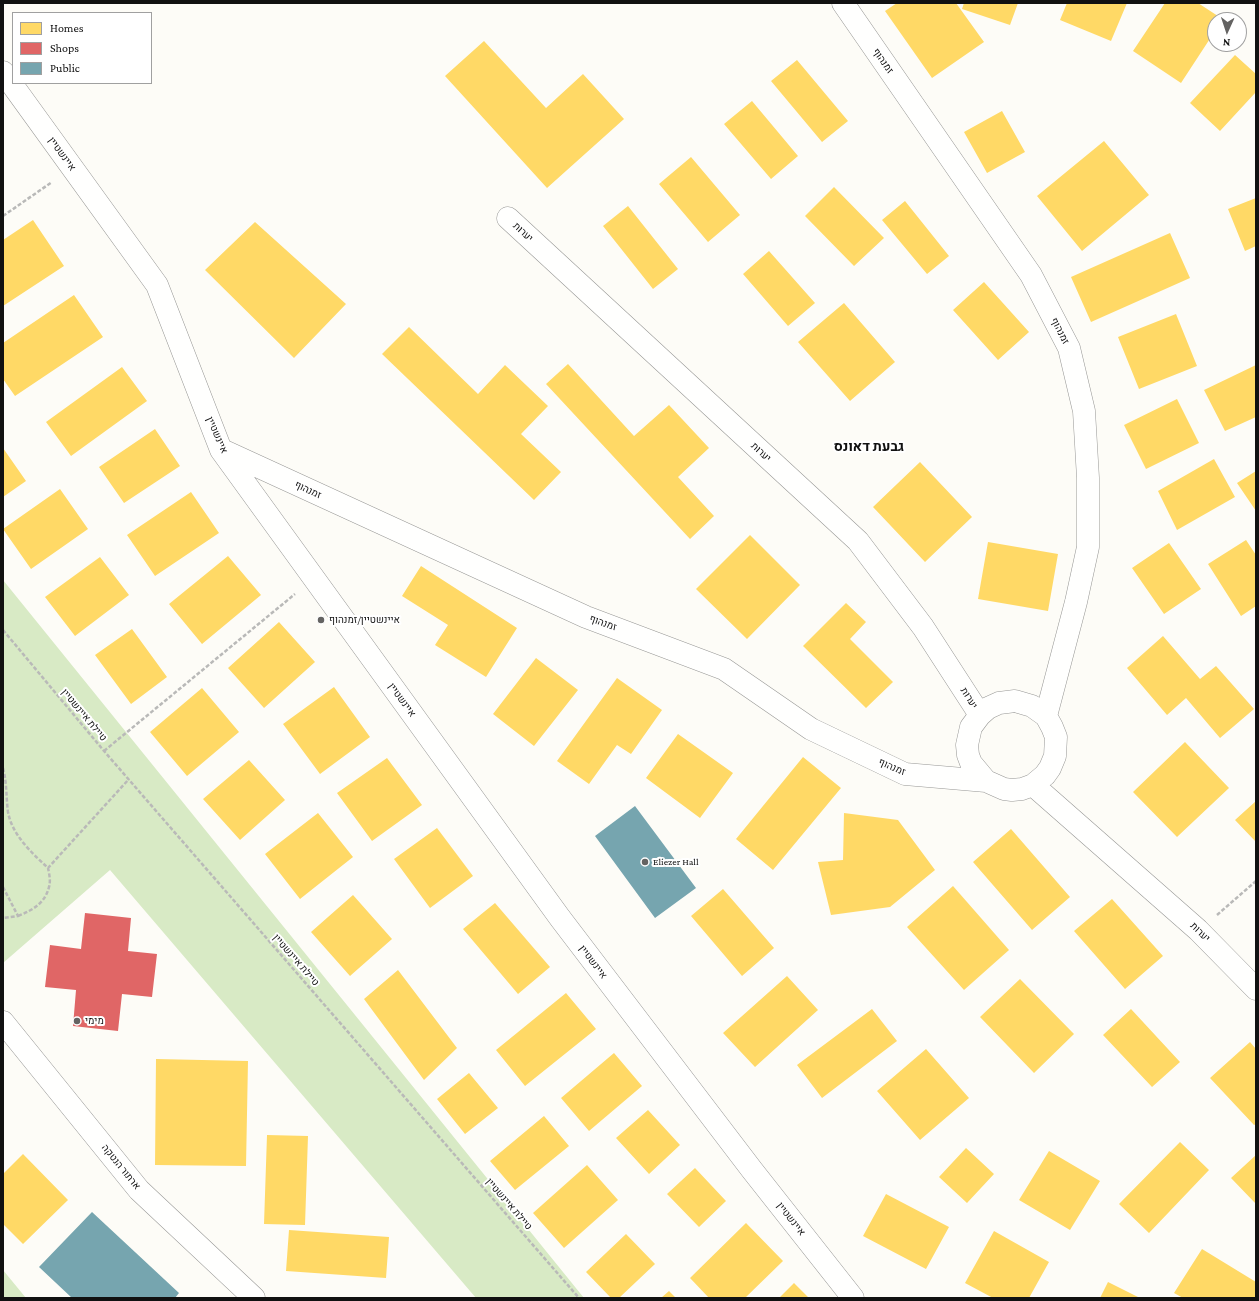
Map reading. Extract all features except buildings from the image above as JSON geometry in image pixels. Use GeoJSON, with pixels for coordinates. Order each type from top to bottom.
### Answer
{"type":"FeatureCollection","features":[{"type":"Feature","properties":{"kind":"street","name":"זמנהוף"},"geometry":{"type":"LineString","coordinates":[[843,3],[1031,275],[1069,348],[1084,411],[1088,478],[1088,547],[1076,602],[1046,716]]}},
{"type":"Feature","properties":{"kind":"street","name":"איינשטיין"},"geometry":{"type":"LineString","coordinates":[[3,72],[157,285],[221,450],[560,918],[752,1170],[853,1298]]}},
{"type":"Feature","properties":{"kind":"street","name":"יערות"},"geometry":{"type":"LineString","coordinates":[[508,218],[858,541],[923,627],[980,715]]}},
{"type":"Feature","properties":{"kind":"street","name":"זמנהוף"},"geometry":{"type":"LineString","coordinates":[[221,450],[586,617],[724,669],[811,728],[905,774],[986,781]]}},
{"type":"Feature","properties":{"kind":"street"},"geometry":{"type":"LineString","coordinates":[[1016,702],[1032,706],[1046,716],[1056,737],[1055,756],[1045,775],[1033,785],[1022,789],[1004,789],[986,781],[971,764],[967,745],[971,728],[980,715],[988,708],[1000,703],[1016,702]]}},
{"type":"Feature","properties":{"kind":"street","name":"יערות"},"geometry":{"type":"LineString","coordinates":[[1033,785],[1198,930],[1256,989]]}},
{"type":"Feature","properties":{"kind":"street","name":"ארתור הנטקה"},"geometry":{"type":"LineString","coordinates":[[3,1022],[140,1190],[254,1298]]}},
{"type":"Feature","properties":{"kind":"path"},"geometry":{"type":"LineString","coordinates":[[3,216],[72,168]]}},
{"type":"Feature","properties":{"kind":"path"},"geometry":{"type":"LineString","coordinates":[[104,751],[314,578]]}},
{"type":"Feature","properties":{"kind":"path","name":"טיילת איינשטיין"},"geometry":{"type":"LineString","coordinates":[[3,630],[104,751],[579,1298]]}},
{"type":"Feature","properties":{"kind":"path"},"geometry":{"type":"LineString","coordinates":[[3,768],[6,782],[8,814],[17,834],[29,850],[48,868],[50,886],[45,897],[34,909],[18,916],[3,918]]}},
{"type":"Feature","properties":{"kind":"path"},"geometry":{"type":"LineString","coordinates":[[48,868],[129,779]]}},
{"type":"Feature","properties":{"kind":"path"},"geometry":{"type":"LineString","coordinates":[[1198,930],[1256,881]]}},
{"type":"Feature","properties":{"kind":"path"},"geometry":{"type":"LineString","coordinates":[[3,887],[18,916]]}},
{"type":"Feature","properties":{"kind":"green space"},"geometry":{"type":"Polygon","coordinates":[[[3,580],[584,1298],[476,1298],[110,870],[3,963],[3,580]]]}},
{"type":"Feature","properties":{"kind":"green space"},"geometry":{"type":"Polygon","coordinates":[[[3,1270],[26,1298],[3,1298],[3,1270]]]}},
{"type":"Feature","properties":{"kind":"place","name":"איינשטיין/זמנהוף"},"geometry":{"type":"Point","coordinates":[321,620]}},
{"type":"Feature","properties":{"kind":"place","name":"Eliezer Hall"},"geometry":{"type":"Point","coordinates":[645,862]}},
{"type":"Feature","properties":{"kind":"place","name":"מימי"},"geometry":{"type":"Point","coordinates":[77,1021]}},
{"type":"Feature","properties":{"kind":"district","name":"גבעת דאונס"},"geometry":{"type":"Point","coordinates":[869,447]}}]}
